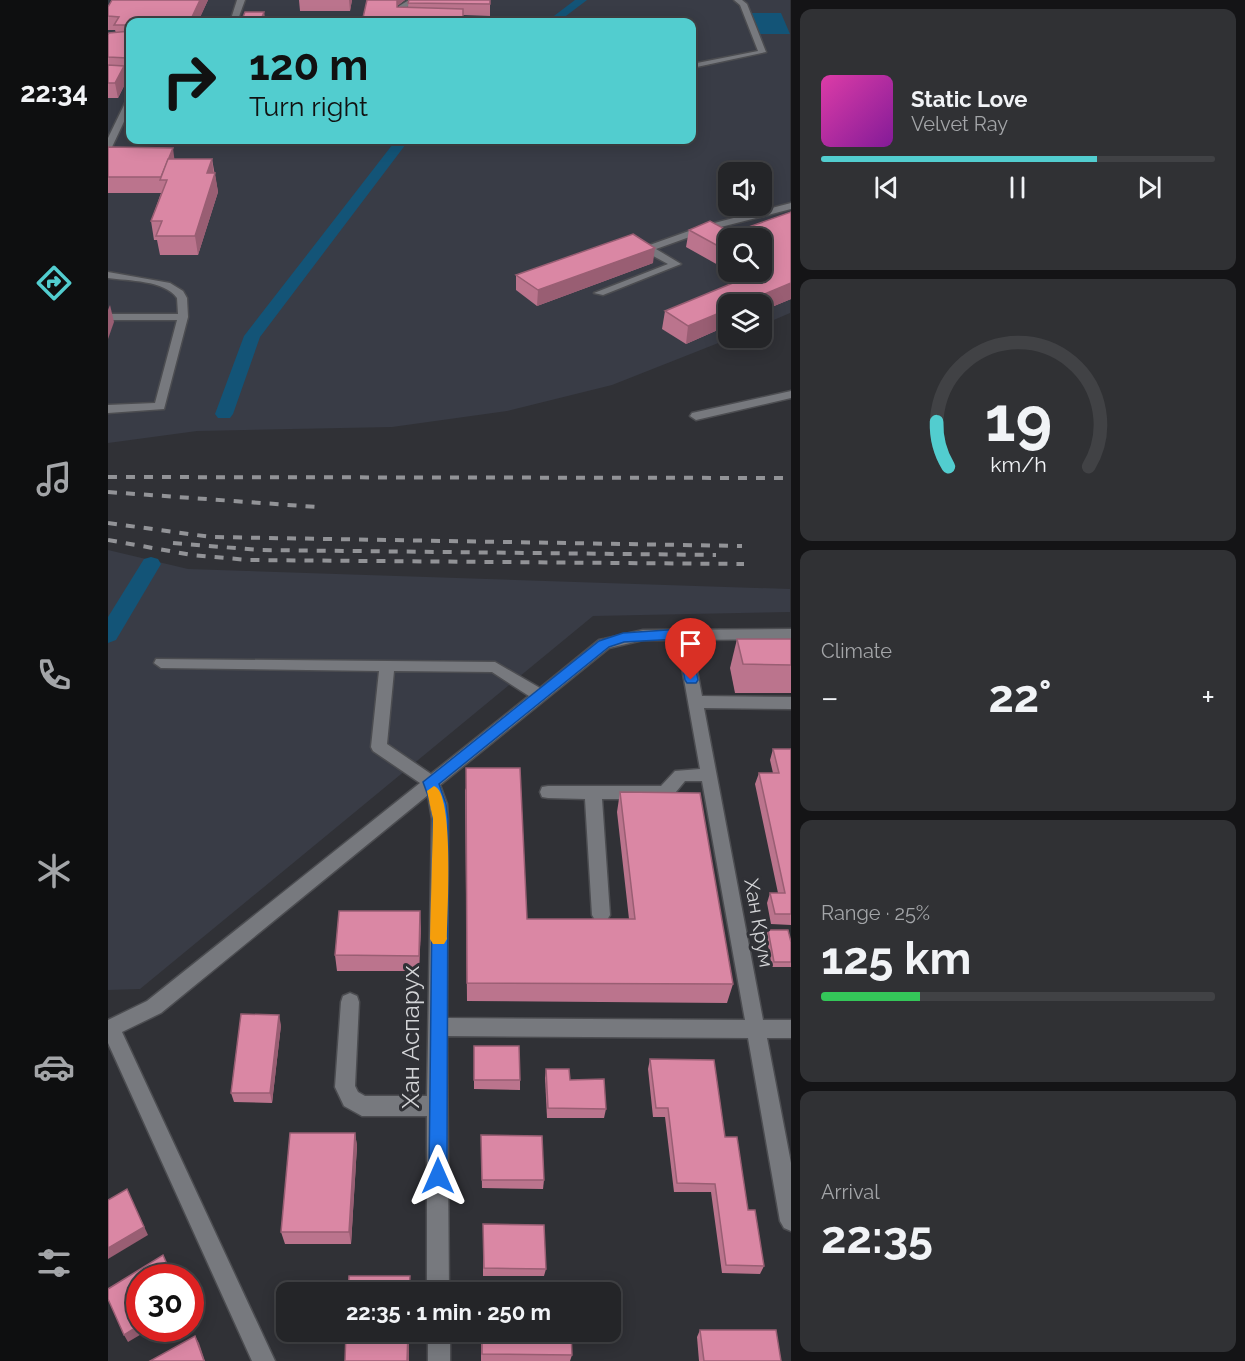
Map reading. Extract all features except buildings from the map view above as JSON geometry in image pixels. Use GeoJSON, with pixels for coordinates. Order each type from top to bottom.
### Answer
{"type":"FeatureCollection","features":[{"type":"Feature","properties":{"kind":"street"},"geometry":{"type":"LineString","coordinates":[[234,18],[241,0]]}},
{"type":"Feature","properties":{"kind":"street"},"geometry":{"type":"LineString","coordinates":[[402,18],[403,6],[415,0]]}},
{"type":"Feature","properties":{"kind":"street"},"geometry":{"type":"LineString","coordinates":[[696,65],[762,52],[742,4],[738,0]]}},
{"type":"Feature","properties":{"kind":"street"},"geometry":{"type":"LineString","coordinates":[[108,75],[126,76]]}},
{"type":"Feature","properties":{"kind":"street"},"geometry":{"type":"LineString","coordinates":[[108,147],[126,109]]}},
{"type":"Feature","properties":{"kind":"street"},"geometry":{"type":"LineString","coordinates":[[599,293],[676,264],[648,249],[706,228],[790,206]]}},
{"type":"Feature","properties":{"kind":"street"},"geometry":{"type":"LineString","coordinates":[[108,275],[170,287],[179,293],[183,303],[183,317],[160,406],[108,409]]}},
{"type":"Feature","properties":{"kind":"street"},"geometry":{"type":"LineString","coordinates":[[108,317],[183,317]]}},
{"type":"Feature","properties":{"kind":"street"},"geometry":{"type":"LineString","coordinates":[[696,416],[790,394]]}},
{"type":"Feature","properties":{"kind":"street"},"geometry":{"type":"LineString","coordinates":[[264,1361],[110,1029],[153,1007],[604,644],[623,637],[682,634],[790,634]]}},
{"type":"Feature","properties":{"kind":"street","name":"Хан Крум"},"geometry":{"type":"LineString","coordinates":[[682,634],[790,1221]]}},
{"type":"Feature","properties":{"kind":"street"},"geometry":{"type":"LineString","coordinates":[[161,663],[495,667],[540,695]]}},
{"type":"Feature","properties":{"kind":"street"},"geometry":{"type":"LineString","coordinates":[[387,666],[379,747],[431,782]]}},
{"type":"Feature","properties":{"kind":"street"},"geometry":{"type":"LineString","coordinates":[[696,702],[790,703]]}},
{"type":"Feature","properties":{"kind":"street"},"geometry":{"type":"LineString","coordinates":[[548,792],[665,793],[681,775],[709,775]]}},
{"type":"Feature","properties":{"kind":"street","name":"Хан Аспарух"},"geometry":{"type":"LineString","coordinates":[[431,782],[439,804],[440,819],[437,1027],[438,1282]]}},
{"type":"Feature","properties":{"kind":"street"},"geometry":{"type":"LineString","coordinates":[[593,793],[601,915]]}},
{"type":"Feature","properties":{"kind":"street"},"geometry":{"type":"LineString","coordinates":[[350,1002],[345,1087],[351,1099],[362,1106],[438,1106]]}},
{"type":"Feature","properties":{"kind":"street"},"geometry":{"type":"LineString","coordinates":[[437,1027],[790,1029]]}},
{"type":"Feature","properties":{"kind":"street"},"geometry":{"type":"LineString","coordinates":[[439,1342],[439,1361]]}},
{"type":"Feature","properties":{"kind":"shaded area"},"geometry":{"type":"Polygon","coordinates":[[[108,0],[790,0],[790,313],[772,321],[772,294],[718,294],[718,343],[612,385],[507,411],[392,427],[197,431],[108,443],[108,0]]]}},
{"type":"Feature","properties":{"kind":"shaded area"},"geometry":{"type":"Polygon","coordinates":[[[108,550],[188,569],[790,589],[790,612],[593,616],[140,989],[108,990],[108,550]]]}},
{"type":"Feature","properties":{"kind":"water"},"geometry":{"type":"Polygon","coordinates":[[[749,13],[781,13],[790,34],[759,34],[749,13]]]}},
{"type":"Feature","properties":{"kind":"waterway"},"geometry":{"type":"LineString","coordinates":[[557,18],[582,0]]}},
{"type":"Feature","properties":{"kind":"waterway"},"geometry":{"type":"LineString","coordinates":[[224,414],[252,336],[399,144]]}},
{"type":"Feature","properties":{"kind":"waterway"},"geometry":{"type":"LineString","coordinates":[[108,635],[151,564]]}},
{"type":"Feature","properties":{"kind":"railway"},"geometry":{"type":"LineString","coordinates":[[108,477],[791,478]]}},
{"type":"Feature","properties":{"kind":"railway"},"geometry":{"type":"LineString","coordinates":[[108,492],[317,507]]}},
{"type":"Feature","properties":{"kind":"railway"},"geometry":{"type":"LineString","coordinates":[[108,523],[211,537],[742,546]]}},
{"type":"Feature","properties":{"kind":"railway"},"geometry":{"type":"LineString","coordinates":[[108,540],[192,555],[248,560],[744,564]]}},
{"type":"Feature","properties":{"kind":"railway"},"geometry":{"type":"LineString","coordinates":[[173,543],[259,550],[716,555]]}},
{"type":"Feature","properties":{"kind":"slow traffic"},"geometry":{"type":"LineString","coordinates":[[434,791],[439,804],[440,819],[438,939]]}},
{"type":"Feature","properties":{"kind":"route"},"geometry":{"type":"LineString","coordinates":[[438,1176],[437,1027],[440,819],[439,804],[431,782],[604,644],[623,637],[682,634],[691,680]]}}]}
